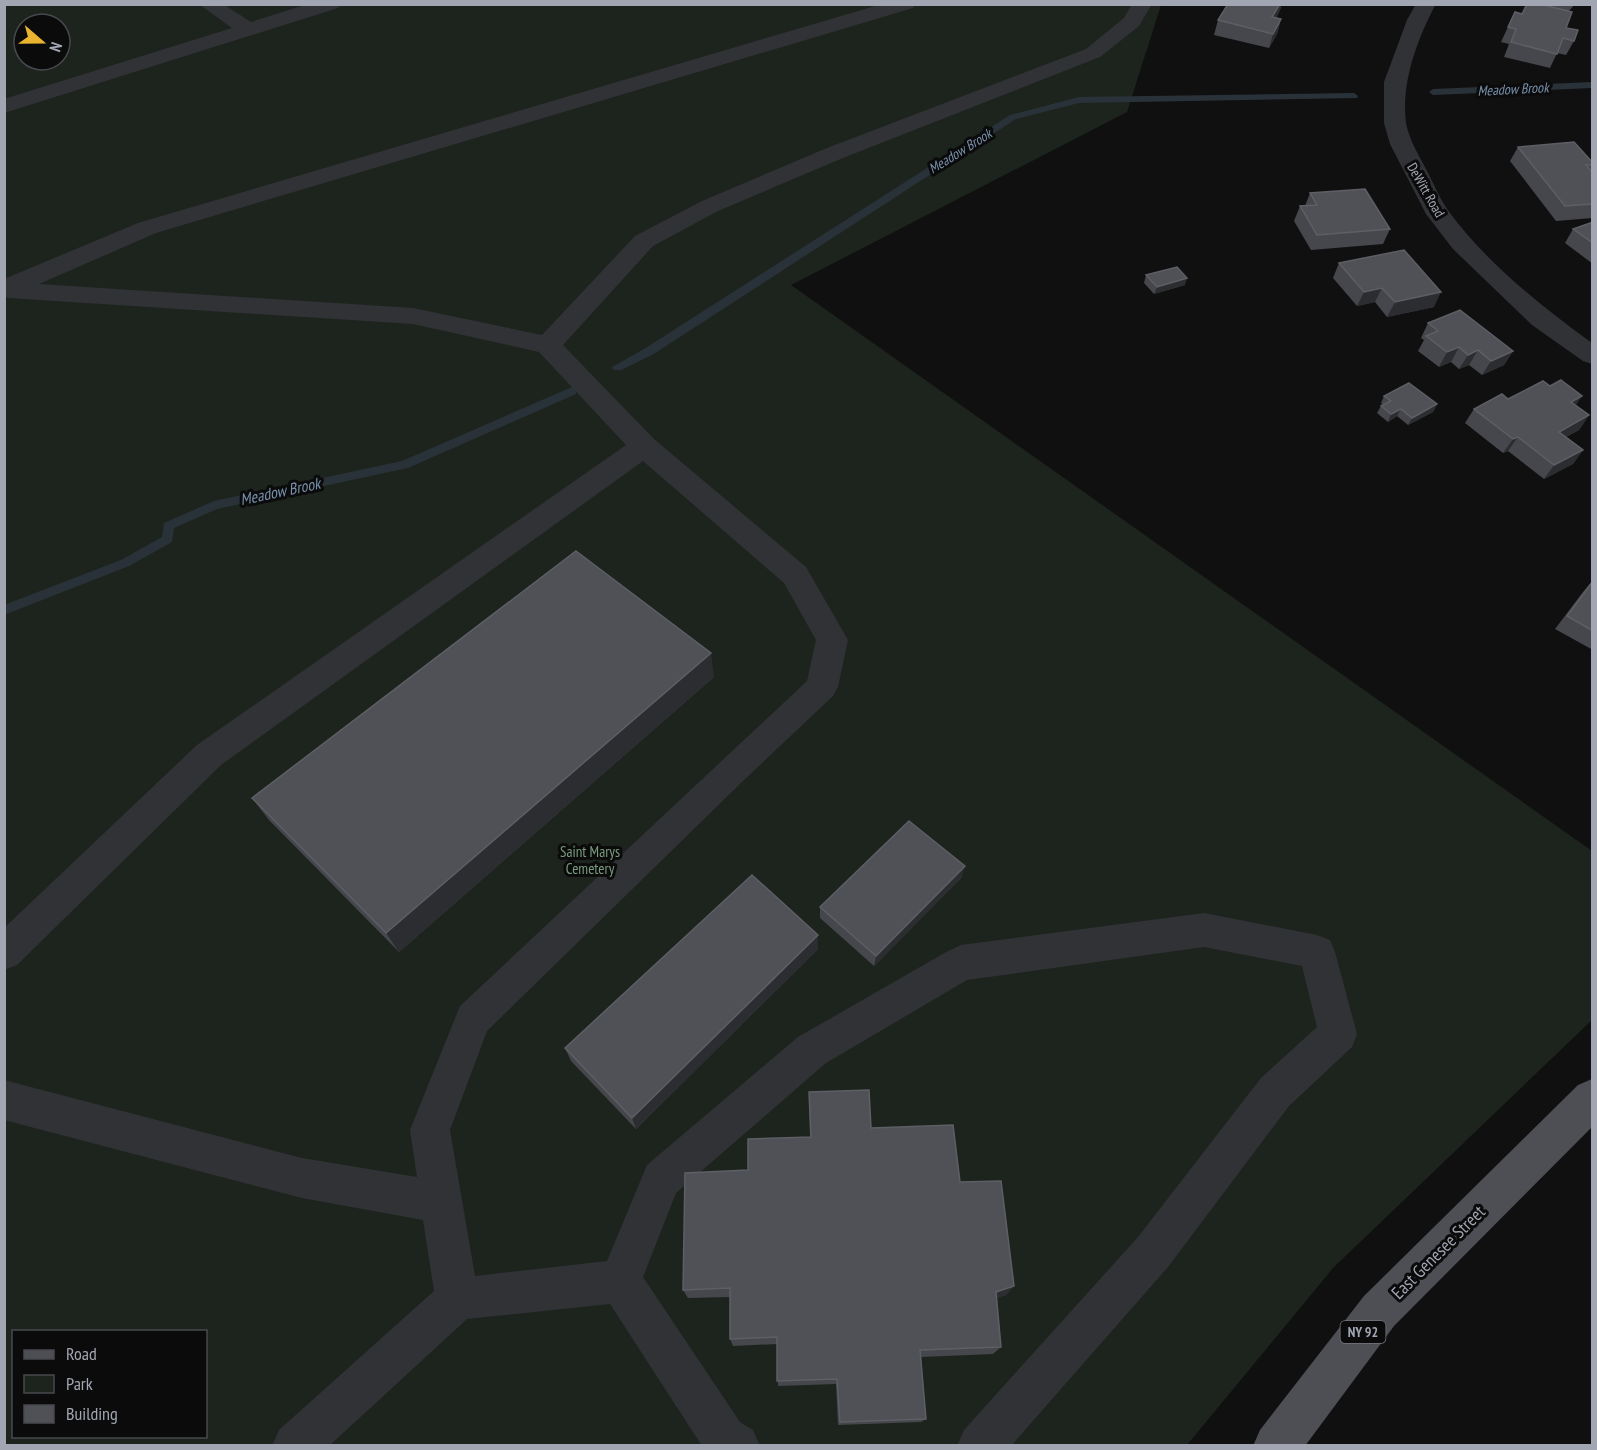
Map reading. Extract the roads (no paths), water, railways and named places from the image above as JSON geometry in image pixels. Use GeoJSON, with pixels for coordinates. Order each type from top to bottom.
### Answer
{"type":"FeatureCollection","features":[{"type":"Feature","properties":{"kind":"main road","name":"East Genesee Street"},"geometry":{"type":"LineString","coordinates":[[1276,1446],[1379,1311],[1593,1100]]}},
{"type":"Feature","properties":{"kind":"street"},"geometry":{"type":"LineString","coordinates":[[209,4],[248,30]]}},
{"type":"Feature","properties":{"kind":"street"},"geometry":{"type":"LineString","coordinates":[[4,106],[331,4]]}},
{"type":"Feature","properties":{"kind":"street"},"geometry":{"type":"LineString","coordinates":[[4,290],[147,228],[906,4]]}},
{"type":"Feature","properties":{"kind":"street"},"geometry":{"type":"LineString","coordinates":[[548,345],[644,241],[710,206],[835,153],[1093,54],[1132,22],[1142,4]]}},
{"type":"Feature","properties":{"kind":"street","name":"DeWitt Road"},"geometry":{"type":"LineString","coordinates":[[1426,4],[1417,20],[1395,82],[1395,123],[1401,144],[1438,214],[1462,244],[1541,319],[1593,355]]}},
{"type":"Feature","properties":{"kind":"street"},"geometry":{"type":"LineString","coordinates":[[4,290],[413,316],[548,345],[644,446],[795,575],[832,640],[822,687],[473,1019],[430,1130],[457,1299]]}},
{"type":"Feature","properties":{"kind":"street"},"geometry":{"type":"LineString","coordinates":[[4,953],[209,755],[644,446]]}},
{"type":"Feature","properties":{"kind":"street"},"geometry":{"type":"LineString","coordinates":[[620,1281],[661,1179],[812,1050],[961,963],[1204,930],[1317,952],[1338,1034],[1275,1092],[1153,1252],[980,1446]]}},
{"type":"Feature","properties":{"kind":"street"},"geometry":{"type":"LineString","coordinates":[[4,1100],[302,1178],[441,1202]]}},
{"type":"Feature","properties":{"kind":"street"},"geometry":{"type":"LineString","coordinates":[[295,1446],[457,1299],[620,1281]]}},
{"type":"Feature","properties":{"kind":"street"},"geometry":{"type":"LineString","coordinates":[[620,1281],[724,1438],[737,1446]]}},
{"type":"Feature","properties":{"kind":"waterway","name":"Meadow Brook"},"geometry":{"type":"LineString","coordinates":[[1433,92],[1592,85]]}},
{"type":"Feature","properties":{"kind":"waterway","name":"Meadow Brook"},"geometry":{"type":"LineString","coordinates":[[617,367],[648,352],[1013,117],[1079,100],[1354,96]]}},
{"type":"Feature","properties":{"kind":"waterway","name":"Meadow Brook"},"geometry":{"type":"LineString","coordinates":[[4,610],[125,563],[168,539],[168,526],[214,505],[404,465],[572,391]]}},
{"type":"Feature","properties":{"kind":"park label","name":"Saint Marys Cemetery"},"geometry":{"type":"Point","coordinates":[590,860]}}]}
